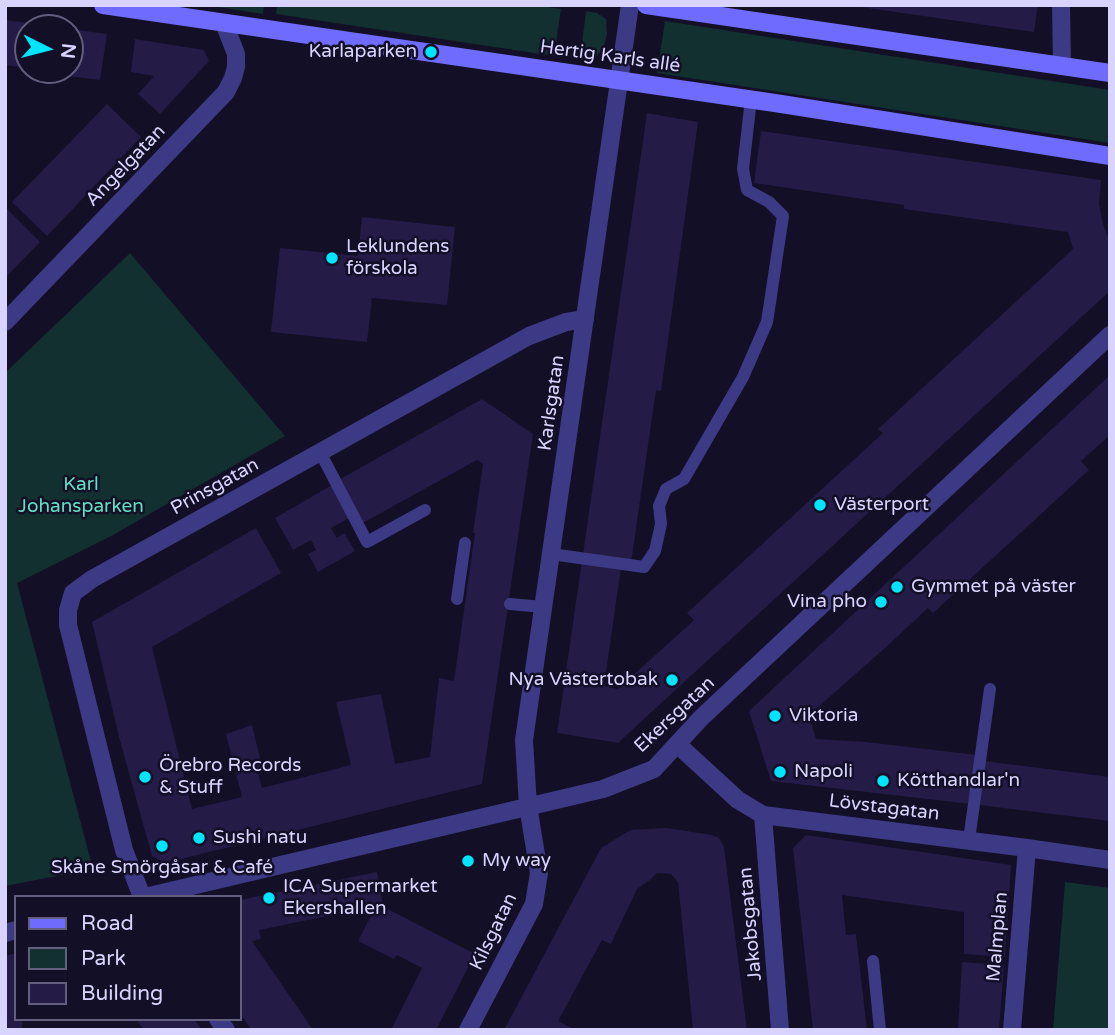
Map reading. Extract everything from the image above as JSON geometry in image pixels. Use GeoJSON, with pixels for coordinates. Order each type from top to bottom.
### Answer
{"type":"FeatureCollection","features":[{"type":"Feature","properties":{"kind":"main road","name":"Hertig Karls allé"},"geometry":{"type":"LineString","coordinates":[[103,5],[751,99],[1110,156]]}},
{"type":"Feature","properties":{"kind":"main road"},"geometry":{"type":"LineString","coordinates":[[646,5],[1110,73]]}},
{"type":"Feature","properties":{"kind":"street","name":"Karlsgatan"},"geometry":{"type":"LineString","coordinates":[[528,806],[524,740],[630,5]]}},
{"type":"Feature","properties":{"kind":"street"},"geometry":{"type":"LineString","coordinates":[[1061,5],[1062,66]]}},
{"type":"Feature","properties":{"kind":"street","name":"Angelgatan"},"geometry":{"type":"LineString","coordinates":[[5,323],[226,92],[233,78],[236,54],[224,23]]}},
{"type":"Feature","properties":{"kind":"street","name":"Prinsgatan"},"geometry":{"type":"LineString","coordinates":[[142,895],[124,850],[68,625],[68,610],[74,593],[92,579],[528,336],[566,322],[585,320]]}},
{"type":"Feature","properties":{"kind":"street","name":"Ekersgatan"},"geometry":{"type":"LineString","coordinates":[[151,895],[603,789],[654,769],[701,718],[1110,335]]}},
{"type":"Feature","properties":{"kind":"street","name":"Lövstagatan"},"geometry":{"type":"LineString","coordinates":[[677,744],[738,800],[763,815],[1110,860]]}},
{"type":"Feature","properties":{"kind":"street","name":"Kilsgatan"},"geometry":{"type":"LineString","coordinates":[[468,1030],[534,904],[540,873],[528,806]]}},
{"type":"Feature","properties":{"kind":"street","name":"Jakobsgatan"},"geometry":{"type":"LineString","coordinates":[[763,815],[780,1030]]}},
{"type":"Feature","properties":{"kind":"street","name":"Malmplan"},"geometry":{"type":"LineString","coordinates":[[1012,1030],[1027,848]]}},
{"type":"Feature","properties":{"kind":"lane"},"geometry":{"type":"LineString","coordinates":[[551,554],[644,567],[655,551],[661,524],[659,506],[667,489],[684,479],[743,377],[767,322],[783,216],[769,202],[747,190],[743,169],[751,99]]}},
{"type":"Feature","properties":{"kind":"lane"},"geometry":{"type":"LineString","coordinates":[[320,452],[367,542],[425,510]]}},
{"type":"Feature","properties":{"kind":"lane"},"geometry":{"type":"LineString","coordinates":[[457,599],[465,544]]}},
{"type":"Feature","properties":{"kind":"lane"},"geometry":{"type":"LineString","coordinates":[[510,604],[543,607]]}},
{"type":"Feature","properties":{"kind":"lane"},"geometry":{"type":"LineString","coordinates":[[969,840],[990,689]]}},
{"type":"Feature","properties":{"kind":"lane"},"geometry":{"type":"LineString","coordinates":[[873,961],[880,1030]]}},
{"type":"Feature","properties":{"kind":"green space"},"geometry":{"type":"Polygon","coordinates":[[[205,5],[264,5],[263,14],[205,5]]]}},
{"type":"Feature","properties":{"kind":"green space"},"geometry":{"type":"Polygon","coordinates":[[[277,5],[535,5],[561,9],[554,56],[276,14],[277,5]]]}},
{"type":"Feature","properties":{"kind":"green space"},"geometry":{"type":"Polygon","coordinates":[[[586,11],[597,13],[606,19],[607,34],[604,46],[597,56],[580,60],[586,11]]]}},
{"type":"Feature","properties":{"kind":"green space"},"geometry":{"type":"Polygon","coordinates":[[[665,21],[1110,90],[1110,143],[657,73],[665,21]]]}},
{"type":"Feature","properties":{"kind":"green space","name":"Karl Johansparken"},"geometry":{"type":"Polygon","coordinates":[[[130,253],[285,436],[113,535],[17,583],[93,869],[5,886],[5,373],[130,253]]]}},
{"type":"Feature","properties":{"kind":"green space"},"geometry":{"type":"Polygon","coordinates":[[[1065,882],[1110,888],[1110,1030],[1053,1030],[1065,882]]]}},
{"type":"Feature","properties":{"kind":"building"},"geometry":{"type":"Polygon","coordinates":[[[861,5],[1038,5],[1034,32],[861,5]]]}},
{"type":"Feature","properties":{"kind":"building"},"geometry":{"type":"Polygon","coordinates":[[[5,20],[14,21],[14,66],[5,65],[5,20]]]}},
{"type":"Feature","properties":{"kind":"building"},"geometry":{"type":"Polygon","coordinates":[[[84,31],[107,34],[100,80],[84,78],[84,31]]]}},
{"type":"Feature","properties":{"kind":"building"},"geometry":{"type":"Polygon","coordinates":[[[135,39],[204,50],[209,61],[160,114],[138,94],[154,76],[131,72],[135,39]]]}},
{"type":"Feature","properties":{"kind":"building"},"geometry":{"type":"Polygon","coordinates":[[[107,104],[141,137],[47,236],[12,202],[107,104]]]}},
{"type":"Feature","properties":{"kind":"building"},"geometry":{"type":"Polygon","coordinates":[[[647,113],[698,122],[661,391],[656,390],[630,570],[621,568],[604,686],[618,689],[694,620],[687,613],[883,433],[878,429],[1073,249],[1068,232],[904,209],[904,205],[754,183],[761,131],[1101,180],[1099,204],[1110,242],[1110,291],[619,743],[557,733],[647,113]]]}},
{"type":"Feature","properties":{"kind":"building"},"geometry":{"type":"Polygon","coordinates":[[[7,209],[40,242],[5,278],[5,211],[7,209]]]}},
{"type":"Feature","properties":{"kind":"building"},"geometry":{"type":"Polygon","coordinates":[[[362,217],[455,227],[447,305],[372,298],[367,342],[271,332],[280,248],[358,256],[362,217]]]}},
{"type":"Feature","properties":{"kind":"building"},"geometry":{"type":"Polygon","coordinates":[[[1110,375],[1110,435],[1081,461],[1089,470],[933,613],[928,608],[809,715],[816,739],[977,755],[971,804],[771,781],[749,711],[1110,375]]]}},
{"type":"Feature","properties":{"kind":"building"},"geometry":{"type":"Polygon","coordinates":[[[482,399],[533,434],[482,784],[165,863],[152,856],[119,737],[92,622],[256,528],[281,573],[152,647],[192,809],[242,797],[226,734],[252,725],[262,767],[257,769],[262,788],[351,765],[336,702],[381,694],[395,764],[430,757],[439,678],[454,681],[483,464],[477,460],[361,524],[337,481],[482,399]]]}},
{"type":"Feature","properties":{"kind":"building"},"geometry":{"type":"Polygon","coordinates":[[[332,485],[351,517],[331,528],[337,538],[344,533],[355,551],[318,572],[308,554],[316,550],[311,540],[293,550],[275,518],[332,485]]]}},
{"type":"Feature","properties":{"kind":"building"},"geometry":{"type":"Polygon","coordinates":[[[984,761],[1110,777],[1110,821],[979,805],[984,761]]]}},
{"type":"Feature","properties":{"kind":"building"},"geometry":{"type":"Polygon","coordinates":[[[667,828],[712,835],[719,838],[724,847],[747,1030],[693,1030],[678,882],[671,874],[657,873],[637,889],[611,944],[602,940],[558,1021],[575,1030],[504,1030],[601,848],[630,830],[667,828]]]}},
{"type":"Feature","properties":{"kind":"building"},"geometry":{"type":"Polygon","coordinates":[[[806,835],[1011,865],[1005,957],[964,954],[964,912],[842,895],[846,935],[856,934],[867,1030],[813,1030],[793,848],[806,835]]]}},
{"type":"Feature","properties":{"kind":"building"},"geometry":{"type":"Polygon","coordinates":[[[377,872],[383,905],[380,905],[475,954],[436,1030],[391,1030],[422,968],[397,955],[394,959],[358,941],[376,906],[259,930],[261,939],[252,941],[313,1030],[251,1030],[242,1016],[242,900],[377,872]]]}},
{"type":"Feature","properties":{"kind":"building"},"geometry":{"type":"Polygon","coordinates":[[[14,954],[14,1021],[22,1021],[22,1030],[5,1030],[5,956],[14,954]]]}},
{"type":"Feature","properties":{"kind":"building"},"geometry":{"type":"Polygon","coordinates":[[[962,962],[1004,965],[999,1030],[958,1030],[962,962]]]}},
{"type":"Feature","properties":{"kind":"building"},"geometry":{"type":"Polygon","coordinates":[[[137,1021],[195,1021],[202,1030],[144,1030],[137,1021]]]}},
{"type":"Feature","properties":{"kind":"place","name":"Karlaparken"},"geometry":{"type":"Point","coordinates":[431,52]}},
{"type":"Feature","properties":{"kind":"place","name":"Leklundens förskola"},"geometry":{"type":"Point","coordinates":[332,258]}},
{"type":"Feature","properties":{"kind":"place","name":"Västerport"},"geometry":{"type":"Point","coordinates":[820,505]}},
{"type":"Feature","properties":{"kind":"place","name":"Gymmet på väster"},"geometry":{"type":"Point","coordinates":[897,587]}},
{"type":"Feature","properties":{"kind":"place","name":"Vina pho"},"geometry":{"type":"Point","coordinates":[881,602]}},
{"type":"Feature","properties":{"kind":"place","name":"Nya Västertobak"},"geometry":{"type":"Point","coordinates":[672,680]}},
{"type":"Feature","properties":{"kind":"place","name":"Viktoria"},"geometry":{"type":"Point","coordinates":[775,716]}},
{"type":"Feature","properties":{"kind":"place","name":"Napoli"},"geometry":{"type":"Point","coordinates":[780,772]}},
{"type":"Feature","properties":{"kind":"place","name":"Örebro Records & Stuff"},"geometry":{"type":"Point","coordinates":[145,777]}},
{"type":"Feature","properties":{"kind":"place","name":"Kötthandlar'n"},"geometry":{"type":"Point","coordinates":[883,781]}},
{"type":"Feature","properties":{"kind":"place","name":"Sushi natu"},"geometry":{"type":"Point","coordinates":[199,838]}},
{"type":"Feature","properties":{"kind":"place","name":"Skåne Smörgåsar & Café"},"geometry":{"type":"Point","coordinates":[162,846]}},
{"type":"Feature","properties":{"kind":"place","name":"My way"},"geometry":{"type":"Point","coordinates":[468,861]}},
{"type":"Feature","properties":{"kind":"place","name":"ICA Supermarket Ekershallen"},"geometry":{"type":"Point","coordinates":[269,898]}}]}
